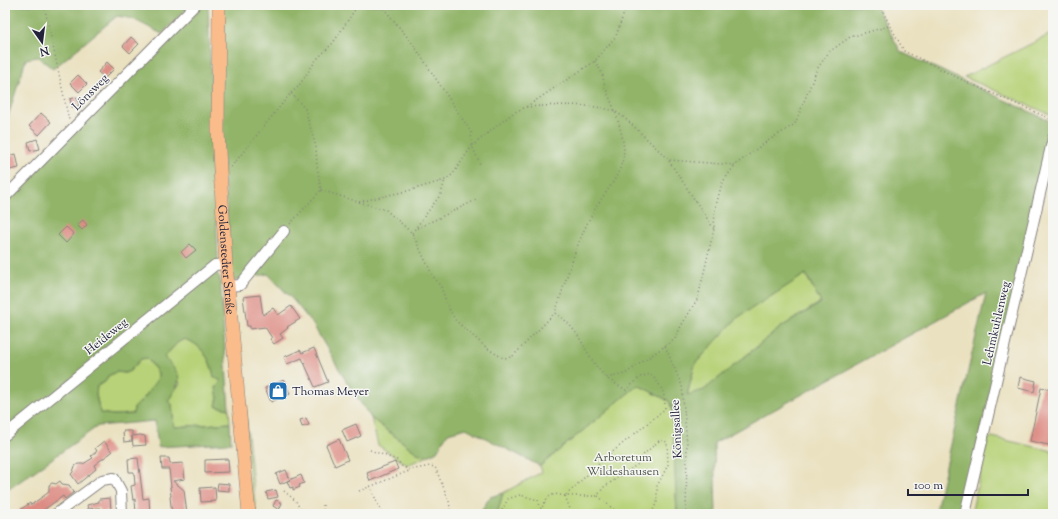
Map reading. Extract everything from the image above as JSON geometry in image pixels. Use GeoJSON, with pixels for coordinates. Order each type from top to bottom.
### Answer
{"type":"FeatureCollection","features":[{"type":"Feature","properties":{"kind":"main road","name":"Goldenstedter Straße"},"geometry":{"type":"LineString","coordinates":[[219,5],[218,131],[220,170],[226,264],[249,514]]}},
{"type":"Feature","properties":{"kind":"street","name":"Lönsweg"},"geometry":{"type":"LineString","coordinates":[[5,197],[195,5]]}},
{"type":"Feature","properties":{"kind":"street","name":"Lehmkuhlenweg"},"geometry":{"type":"LineString","coordinates":[[965,514],[1053,138]]}},
{"type":"Feature","properties":{"kind":"street"},"geometry":{"type":"LineString","coordinates":[[228,286],[240,285],[284,231]]}},
{"type":"Feature","properties":{"kind":"street","name":"Heideweg"},"geometry":{"type":"LineString","coordinates":[[5,435],[216,265],[226,264]]}},
{"type":"Feature","properties":{"kind":"street"},"geometry":{"type":"LineString","coordinates":[[56,514],[102,480],[114,478],[121,491],[122,514]]}},
{"type":"Feature","properties":{"kind":"path"},"geometry":{"type":"LineString","coordinates":[[44,5],[71,130]]}},
{"type":"Feature","properties":{"kind":"path"},"geometry":{"type":"LineString","coordinates":[[220,170],[229,168],[291,93],[298,87],[316,60],[333,43],[358,5]]}},
{"type":"Feature","properties":{"kind":"path"},"geometry":{"type":"LineString","coordinates":[[381,5],[413,44],[456,107],[471,132],[472,146],[480,164]]}},
{"type":"Feature","properties":{"kind":"path"},"geometry":{"type":"LineString","coordinates":[[359,202],[411,190],[445,180],[453,174],[472,146],[513,113],[526,107],[595,61],[616,36],[626,5]]}},
{"type":"Feature","properties":{"kind":"path"},"geometry":{"type":"LineString","coordinates":[[879,5],[889,26],[904,51],[960,79],[1053,120]]}},
{"type":"Feature","properties":{"kind":"path"},"geometry":{"type":"LineString","coordinates":[[606,378],[625,374],[675,339],[698,298],[714,229],[715,209],[722,183],[735,165],[766,142],[795,124],[817,69],[829,52],[850,37],[889,26]]}},
{"type":"Feature","properties":{"kind":"path"},"geometry":{"type":"LineString","coordinates":[[321,190],[386,210],[412,233],[433,276],[441,287],[448,307],[456,321],[488,349],[503,358],[512,357],[555,313],[570,269],[591,216],[603,195],[618,175],[624,157],[622,132],[605,87],[602,73],[595,61]]}},
{"type":"Feature","properties":{"kind":"path"},"geometry":{"type":"LineString","coordinates":[[291,93],[305,109],[316,147],[317,166],[321,190]]}},
{"type":"Feature","properties":{"kind":"path"},"geometry":{"type":"LineString","coordinates":[[526,107],[571,105],[593,106],[615,111],[627,120],[669,160],[714,229]]}},
{"type":"Feature","properties":{"kind":"path"},"geometry":{"type":"LineString","coordinates":[[669,160],[735,165]]}},
{"type":"Feature","properties":{"kind":"path"},"geometry":{"type":"LineString","coordinates":[[412,233],[441,194],[445,180]]}},
{"type":"Feature","properties":{"kind":"path"},"geometry":{"type":"LineString","coordinates":[[284,231],[321,190]]}},
{"type":"Feature","properties":{"kind":"path"},"geometry":{"type":"LineString","coordinates":[[417,228],[476,200]]}},
{"type":"Feature","properties":{"kind":"path"},"geometry":{"type":"LineString","coordinates":[[555,313],[566,320],[580,337],[591,359],[606,378],[626,390],[640,377],[650,374],[659,382],[665,396],[664,409],[605,458],[565,496]]}},
{"type":"Feature","properties":{"kind":"path","name":"Königsallee"},"geometry":{"type":"LineString","coordinates":[[665,346],[682,386],[687,444],[686,514]]}},
{"type":"Feature","properties":{"kind":"path"},"geometry":{"type":"LineString","coordinates":[[597,496],[604,487],[638,464],[644,454],[660,440],[667,442],[668,465],[658,486],[657,502],[651,514]]}},
{"type":"Feature","properties":{"kind":"path"},"geometry":{"type":"LineString","coordinates":[[370,450],[397,460],[402,466],[410,470]]}},
{"type":"Feature","properties":{"kind":"path"},"geometry":{"type":"LineString","coordinates":[[359,491],[410,470],[430,466],[435,467],[449,501],[451,514]]}},
{"type":"Feature","properties":{"kind":"path"},"geometry":{"type":"LineString","coordinates":[[370,486],[382,514]]}},
{"type":"Feature","properties":{"kind":"path"},"geometry":{"type":"LineString","coordinates":[[284,491],[296,501],[302,513]]}},
{"type":"Feature","properties":{"kind":"path"},"geometry":{"type":"LineString","coordinates":[[502,514],[502,510],[508,499],[520,495],[538,500],[541,509],[548,497],[555,494],[565,496],[597,496],[620,514]]}},
{"type":"Feature","properties":{"kind":"path"},"geometry":{"type":"LineString","coordinates":[[565,496],[572,514]]}},
{"type":"Feature","properties":{"kind":"path"},"geometry":{"type":"LineString","coordinates":[[323,504],[323,514]]}},
{"type":"Feature","properties":{"kind":"green space"},"geometry":{"type":"Polygon","coordinates":[[[5,5],[190,5],[162,34],[133,19],[117,16],[53,69],[38,57],[26,59],[5,126],[5,5]]]}},
{"type":"Feature","properties":{"kind":"green space"},"geometry":{"type":"Polygon","coordinates":[[[197,5],[208,5],[218,260],[5,433],[5,202],[197,5]]]}},
{"type":"Feature","properties":{"kind":"green space"},"geometry":{"type":"Polygon","coordinates":[[[222,5],[875,5],[901,52],[1048,120],[1053,129],[960,514],[935,514],[986,293],[714,443],[716,514],[677,514],[672,409],[669,401],[638,385],[540,466],[466,428],[448,433],[437,451],[428,456],[417,453],[371,418],[349,386],[312,323],[294,301],[268,274],[232,281],[221,133],[222,5]],[[806,274],[737,318],[695,364],[687,395],[704,390],[781,327],[821,303],[806,274]]]}},
{"type":"Feature","properties":{"kind":"green space"},"geometry":{"type":"Polygon","coordinates":[[[1053,33],[1053,114],[1051,115],[964,77],[1053,33]]]}},
{"type":"Feature","properties":{"kind":"green space"},"geometry":{"type":"Polygon","coordinates":[[[211,270],[216,272],[220,278],[229,409],[216,406],[218,398],[216,388],[221,381],[214,377],[208,359],[195,344],[184,339],[177,343],[164,357],[175,369],[179,378],[168,401],[172,404],[174,427],[230,423],[231,443],[158,447],[155,421],[98,426],[5,492],[5,439],[211,270]],[[147,358],[141,359],[130,371],[125,373],[116,372],[108,376],[105,382],[97,386],[96,395],[100,413],[113,415],[133,414],[134,408],[144,398],[158,378],[158,373],[147,358]]]}},
{"type":"Feature","properties":{"kind":"green space"},"geometry":{"type":"Polygon","coordinates":[[[805,274],[821,302],[781,327],[704,390],[687,396],[695,364],[737,318],[805,274]]]}},
{"type":"Feature","properties":{"kind":"green space"},"geometry":{"type":"Polygon","coordinates":[[[184,339],[200,348],[208,359],[214,377],[221,381],[216,388],[218,398],[216,406],[229,409],[230,423],[174,427],[172,404],[168,401],[180,383],[164,357],[177,343],[184,339]]]}},
{"type":"Feature","properties":{"kind":"green space"},"geometry":{"type":"Polygon","coordinates":[[[147,358],[158,373],[158,378],[144,398],[134,408],[133,414],[113,415],[100,413],[96,394],[97,386],[105,382],[108,376],[116,372],[125,373],[130,371],[141,359],[147,358]]]}},
{"type":"Feature","properties":{"kind":"green space"},"geometry":{"type":"Polygon","coordinates":[[[242,374],[256,514],[252,514],[242,374]]]}},
{"type":"Feature","properties":{"kind":"green space","name":"Arboretum Wildeshausen"},"geometry":{"type":"Polygon","coordinates":[[[638,385],[669,401],[672,409],[677,514],[497,514],[503,493],[542,472],[540,466],[638,385]]]}},
{"type":"Feature","properties":{"kind":"green space"},"geometry":{"type":"Polygon","coordinates":[[[371,418],[417,453],[428,456],[407,465],[378,445],[371,418]]]}},
{"type":"Feature","properties":{"kind":"green space"},"geometry":{"type":"Polygon","coordinates":[[[992,437],[1053,451],[1053,514],[1005,514],[972,510],[988,439],[992,437]]]}},
{"type":"Feature","properties":{"kind":"green space"},"geometry":{"type":"Polygon","coordinates":[[[503,493],[497,514],[482,514],[482,509],[490,497],[503,493]]]}},
{"type":"Feature","properties":{"kind":"building"},"geometry":{"type":"Polygon","coordinates":[[[131,37],[139,44],[130,53],[123,46],[131,37]]]}},
{"type":"Feature","properties":{"kind":"building"},"geometry":{"type":"Polygon","coordinates":[[[107,62],[114,69],[105,78],[98,72],[107,62]]]}},
{"type":"Feature","properties":{"kind":"building"},"geometry":{"type":"Polygon","coordinates":[[[78,75],[87,84],[79,92],[70,83],[78,75]]]}},
{"type":"Feature","properties":{"kind":"building"},"geometry":{"type":"Polygon","coordinates":[[[77,97],[79,106],[72,107],[70,99],[77,97]]]}},
{"type":"Feature","properties":{"kind":"building"},"geometry":{"type":"Polygon","coordinates":[[[41,113],[51,122],[39,135],[29,126],[41,113]]]}},
{"type":"Feature","properties":{"kind":"building"},"geometry":{"type":"Polygon","coordinates":[[[37,139],[40,149],[30,151],[28,142],[37,139]]]}},
{"type":"Feature","properties":{"kind":"building"},"geometry":{"type":"Polygon","coordinates":[[[16,154],[19,168],[5,171],[5,156],[16,154]]]}},
{"type":"Feature","properties":{"kind":"building"},"geometry":{"type":"Polygon","coordinates":[[[83,220],[87,225],[82,230],[77,225],[83,220]]]}},
{"type":"Feature","properties":{"kind":"building"},"geometry":{"type":"Polygon","coordinates":[[[66,227],[74,234],[66,243],[58,235],[66,227]]]}},
{"type":"Feature","properties":{"kind":"building"},"geometry":{"type":"Polygon","coordinates":[[[190,244],[196,250],[186,258],[181,252],[190,244]]]}},
{"type":"Feature","properties":{"kind":"building"},"geometry":{"type":"Polygon","coordinates":[[[260,295],[263,315],[273,308],[278,315],[291,306],[300,319],[287,327],[288,328],[280,334],[283,338],[274,344],[265,327],[250,329],[250,326],[247,326],[243,297],[260,295]]]}},
{"type":"Feature","properties":{"kind":"building"},"geometry":{"type":"Polygon","coordinates":[[[314,348],[328,382],[315,387],[302,358],[287,364],[284,357],[300,350],[302,353],[314,348]]]}},
{"type":"Feature","properties":{"kind":"building"},"geometry":{"type":"Polygon","coordinates":[[[1020,377],[1036,381],[1034,392],[1018,388],[1020,377]]]}},
{"type":"Feature","properties":{"kind":"building","name":"Thomas Meyer"},"geometry":{"type":"Polygon","coordinates":[[[284,380],[290,394],[271,402],[265,388],[284,380]]]}},
{"type":"Feature","properties":{"kind":"building"},"geometry":{"type":"Polygon","coordinates":[[[1041,388],[1053,390],[1053,446],[1030,441],[1041,388]]]}},
{"type":"Feature","properties":{"kind":"building"},"geometry":{"type":"Polygon","coordinates":[[[306,418],[309,425],[302,427],[300,420],[306,418]]]}},
{"type":"Feature","properties":{"kind":"building"},"geometry":{"type":"Polygon","coordinates":[[[356,424],[361,436],[347,442],[342,430],[356,424]]]}},
{"type":"Feature","properties":{"kind":"building"},"geometry":{"type":"Polygon","coordinates":[[[123,431],[132,431],[132,441],[124,442],[123,431]]]}},
{"type":"Feature","properties":{"kind":"building"},"geometry":{"type":"Polygon","coordinates":[[[132,436],[145,436],[146,445],[133,446],[132,436]]]}},
{"type":"Feature","properties":{"kind":"building"},"geometry":{"type":"Polygon","coordinates":[[[339,439],[348,460],[335,466],[326,445],[339,439]]]}},
{"type":"Feature","properties":{"kind":"building"},"geometry":{"type":"Polygon","coordinates":[[[104,441],[112,452],[94,465],[96,469],[78,484],[71,474],[75,466],[78,464],[83,464],[93,458],[91,456],[97,451],[95,448],[104,441]]]}},
{"type":"Feature","properties":{"kind":"building"},"geometry":{"type":"Polygon","coordinates":[[[138,458],[143,499],[149,498],[150,514],[136,514],[135,499],[133,500],[131,486],[135,485],[134,472],[129,472],[128,459],[138,458]]]}},
{"type":"Feature","properties":{"kind":"building"},"geometry":{"type":"Polygon","coordinates":[[[161,458],[169,458],[170,464],[183,463],[185,479],[173,481],[184,490],[187,514],[172,514],[169,469],[162,469],[161,458]]]}},
{"type":"Feature","properties":{"kind":"building"},"geometry":{"type":"Polygon","coordinates":[[[228,459],[229,472],[205,473],[205,460],[228,459]]]}},
{"type":"Feature","properties":{"kind":"building"},"geometry":{"type":"Polygon","coordinates":[[[395,462],[398,469],[370,481],[367,473],[395,462]]]}},
{"type":"Feature","properties":{"kind":"building"},"geometry":{"type":"Polygon","coordinates":[[[286,470],[290,480],[280,484],[276,474],[286,470]]]}},
{"type":"Feature","properties":{"kind":"building"},"geometry":{"type":"Polygon","coordinates":[[[301,475],[304,483],[299,485],[300,487],[293,490],[293,487],[290,488],[287,481],[301,475]]]}},
{"type":"Feature","properties":{"kind":"building"},"geometry":{"type":"Polygon","coordinates":[[[60,481],[62,484],[69,485],[74,492],[65,499],[63,496],[38,514],[14,514],[30,503],[31,505],[49,492],[49,485],[52,483],[56,484],[60,481]]]}},
{"type":"Feature","properties":{"kind":"building"},"geometry":{"type":"Polygon","coordinates":[[[218,483],[229,484],[229,491],[217,490],[218,483]]]}},
{"type":"Feature","properties":{"kind":"building"},"geometry":{"type":"Polygon","coordinates":[[[215,487],[216,501],[201,502],[200,488],[215,487]]]}},
{"type":"Feature","properties":{"kind":"building"},"geometry":{"type":"Polygon","coordinates":[[[276,490],[278,497],[268,499],[266,492],[276,490]]]}},
{"type":"Feature","properties":{"kind":"building"},"geometry":{"type":"Polygon","coordinates":[[[110,498],[111,511],[100,512],[100,508],[88,509],[87,505],[99,502],[99,499],[110,498]]]}},
{"type":"Feature","properties":{"kind":"building"},"geometry":{"type":"Polygon","coordinates":[[[276,500],[282,503],[279,510],[273,506],[276,500]]]}},
{"type":"Feature","properties":{"kind":"place","name":"Thomas Meyer"},"geometry":{"type":"Point","coordinates":[278,391]}}]}
